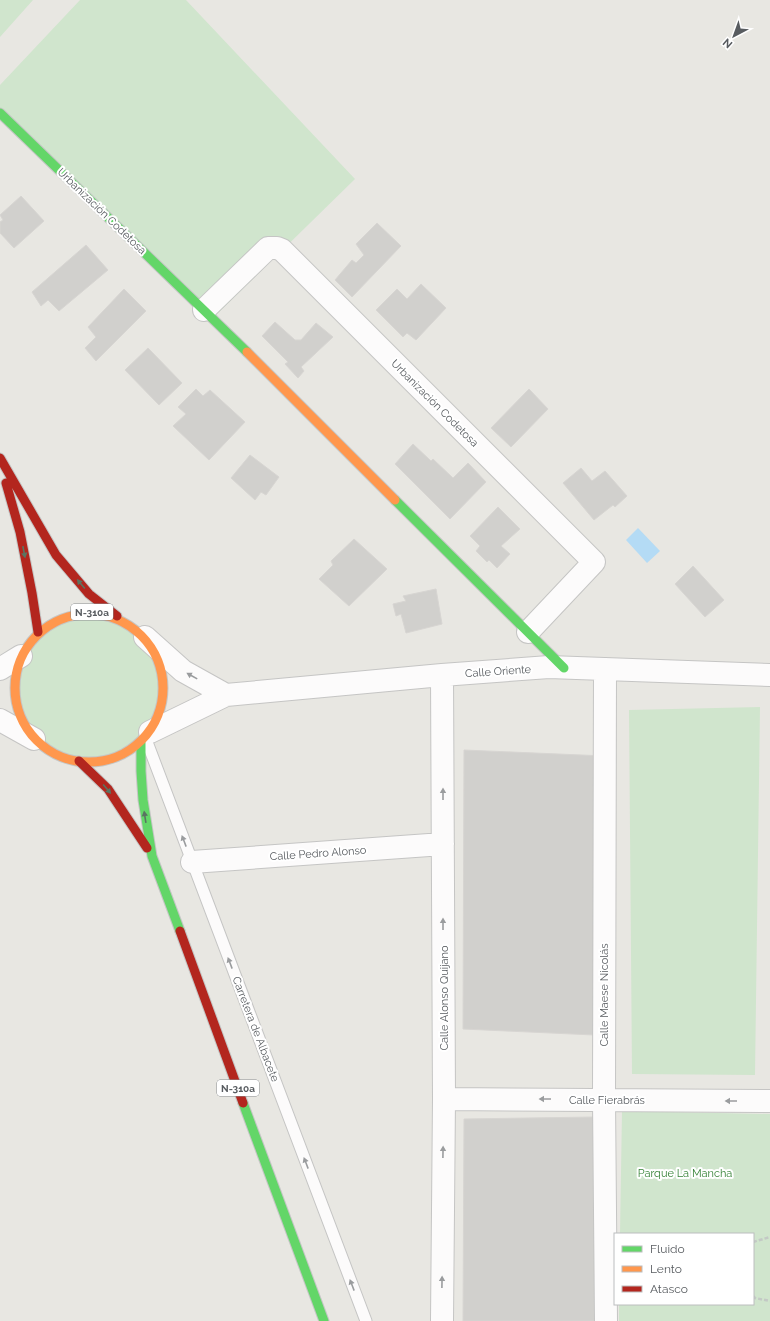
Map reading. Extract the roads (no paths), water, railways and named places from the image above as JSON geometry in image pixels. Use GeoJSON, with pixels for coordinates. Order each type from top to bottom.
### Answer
{"type":"FeatureCollection","features":[{"type":"Feature","properties":{"kind":"main road","name":"Urbanización Codetosa"},"geometry":{"type":"LineString","coordinates":[[0,113],[204,310],[564,668]]}},
{"type":"Feature","properties":{"kind":"main road","name":"N-310a"},"geometry":{"type":"LineString","coordinates":[[0,459],[20,532],[38,632]]}},
{"type":"Feature","properties":{"kind":"main road","name":"N-310a"},"geometry":{"type":"LineString","coordinates":[[0,459],[56,555],[89,594],[145,637],[160,662],[165,691],[158,719],[145,737],[116,758],[86,763],[58,756],[34,739],[19,713],[14,684],[21,656],[38,632],[63,617],[92,612],[121,619]]}},
{"type":"Feature","properties":{"kind":"main road","name":"N-310a"},"geometry":{"type":"LineString","coordinates":[[145,737],[140,763],[143,803],[152,856],[324,1321]]}},
{"type":"Feature","properties":{"kind":"main road","name":"N-310a"},"geometry":{"type":"LineString","coordinates":[[79,761],[108,789],[152,856]]}},
{"type":"Feature","properties":{"kind":"street","name":"Urbanización Codetosa"},"geometry":{"type":"LineString","coordinates":[[204,310],[268,248],[277,248],[282,250],[594,562],[528,632]]}},
{"type":"Feature","properties":{"kind":"street"},"geometry":{"type":"LineString","coordinates":[[145,637],[183,671],[226,695]]}},
{"type":"Feature","properties":{"kind":"street"},"geometry":{"type":"LineString","coordinates":[[0,668],[21,656]]}},
{"type":"Feature","properties":{"kind":"street","name":"Calle Oriente"},"geometry":{"type":"LineString","coordinates":[[226,695],[442,675],[550,667],[770,675]]}},
{"type":"Feature","properties":{"kind":"street","name":"Calle Maese Nicolás"},"geometry":{"type":"LineString","coordinates":[[605,669],[604,1100],[606,1321]]}},
{"type":"Feature","properties":{"kind":"street","name":"Calle Alonso Quijano"},"geometry":{"type":"LineString","coordinates":[[442,675],[444,1099],[442,1321]]}},
{"type":"Feature","properties":{"kind":"street"},"geometry":{"type":"LineString","coordinates":[[145,737],[226,695]]}},
{"type":"Feature","properties":{"kind":"street"},"geometry":{"type":"LineString","coordinates":[[0,720],[34,739]]}},
{"type":"Feature","properties":{"kind":"street","name":"Calle Pedro Alonso"},"geometry":{"type":"LineString","coordinates":[[192,862],[443,844]]}},
{"type":"Feature","properties":{"kind":"street","name":"Calle Fierabrás"},"geometry":{"type":"LineString","coordinates":[[444,1099],[770,1101]]}},
{"type":"Feature","properties":{"kind":"lane"},"geometry":{"type":"LineString","coordinates":[[0,491],[20,532]]}},
{"type":"Feature","properties":{"kind":"lane","name":"Carretera de Albacete"},"geometry":{"type":"LineString","coordinates":[[145,737],[366,1321]]}},
{"type":"Feature","properties":{"kind":"water"},"geometry":{"type":"Polygon","coordinates":[[[638,528],[660,551],[647,563],[626,540],[638,528]]]}},
{"type":"Feature","properties":{"kind":"park label","name":"Parque La Mancha"},"geometry":{"type":"Point","coordinates":[685,1173]}}]}
